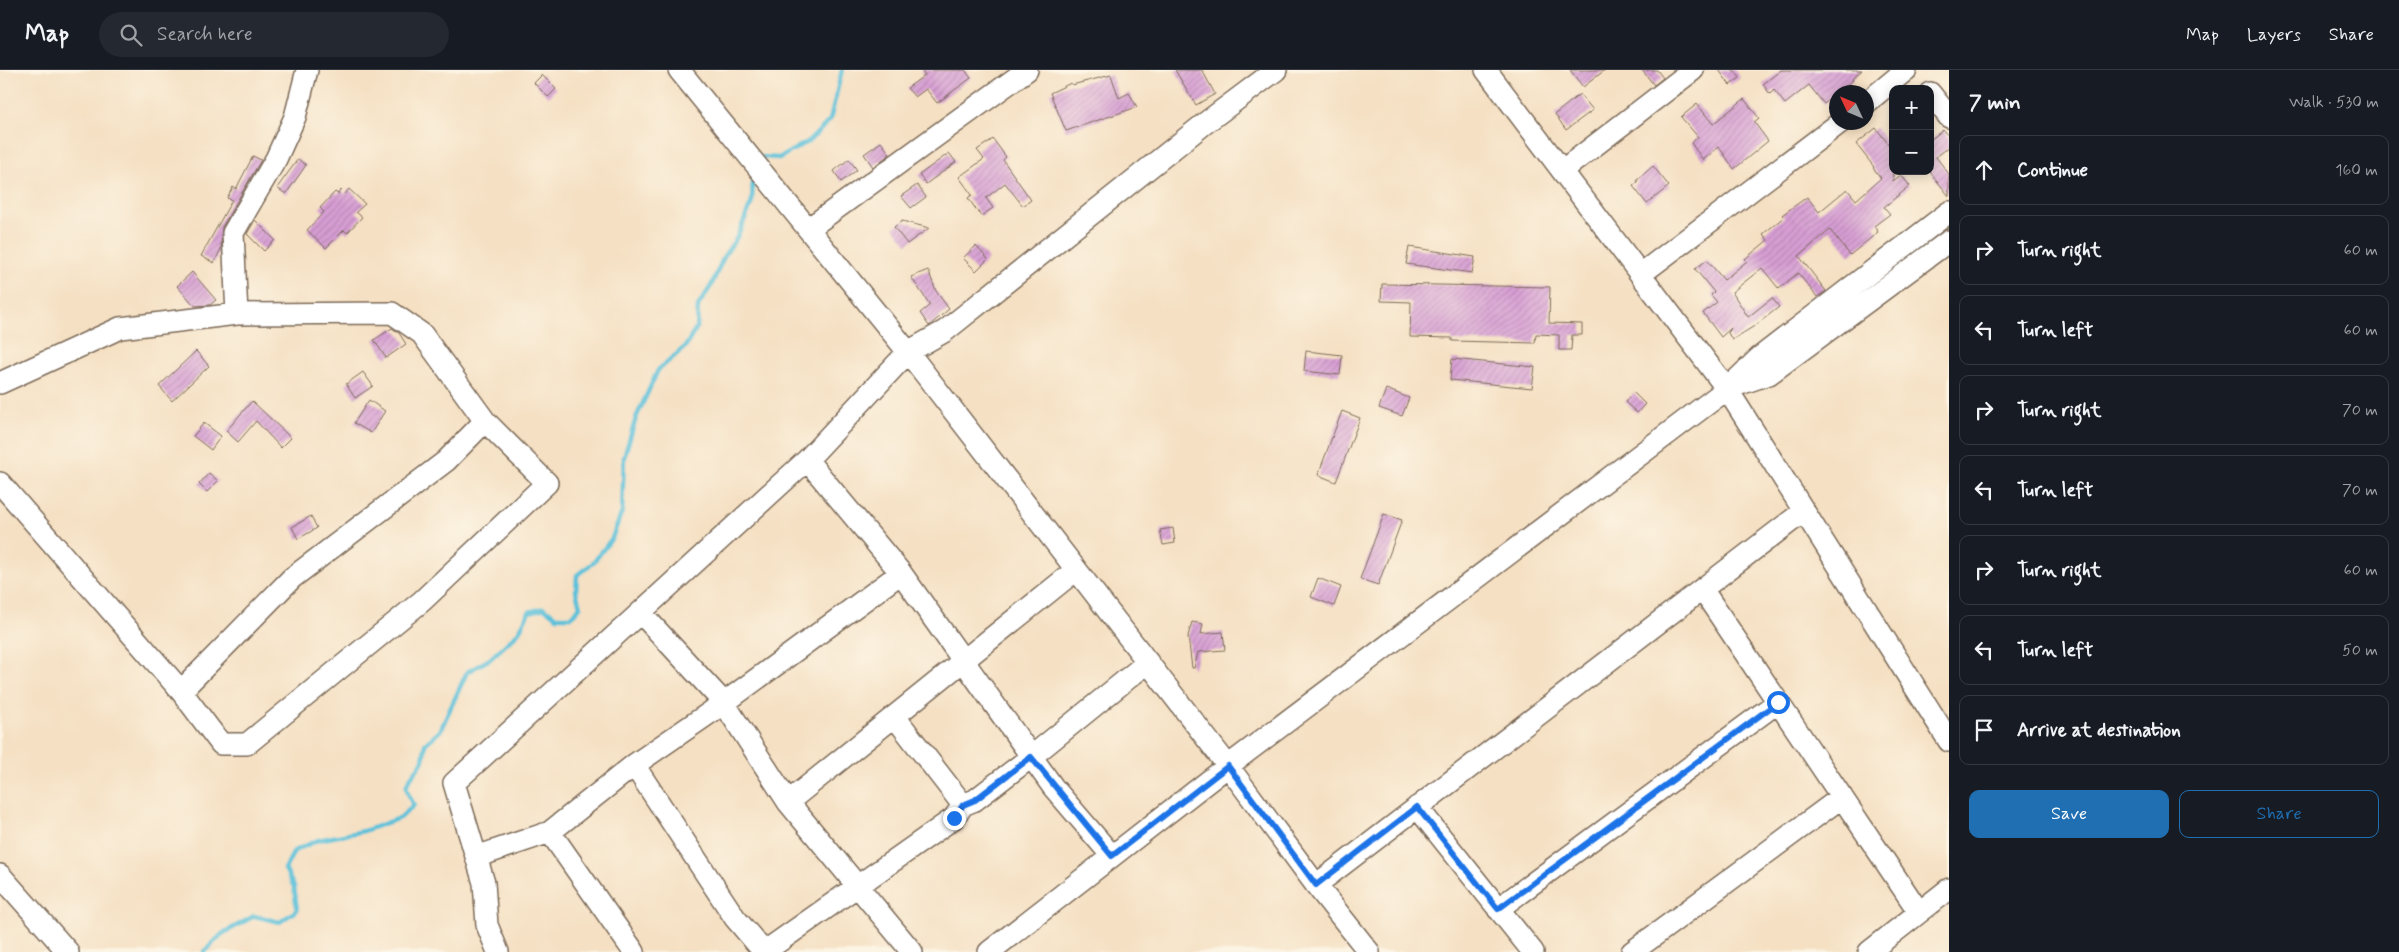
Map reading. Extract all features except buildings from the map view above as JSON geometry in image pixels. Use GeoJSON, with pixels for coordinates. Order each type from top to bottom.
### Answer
{"type":"FeatureCollection","features":[{"type":"Feature","properties":{"kind":"street"},"geometry":{"type":"LineString","coordinates":[[237,314],[233,233],[276,159],[295,117],[307,70]]}},
{"type":"Feature","properties":{"kind":"street"},"geometry":{"type":"LineString","coordinates":[[679,70],[908,352],[1228,766],[1316,885],[1370,952]]}},
{"type":"Feature","properties":{"kind":"street"},"geometry":{"type":"LineString","coordinates":[[808,229],[1027,70]]}},
{"type":"Feature","properties":{"kind":"street"},"geometry":{"type":"LineString","coordinates":[[498,952],[487,926],[484,883],[454,783],[641,614],[806,460],[908,352],[945,331],[1204,124],[1276,70]]}},
{"type":"Feature","properties":{"kind":"street"},"geometry":{"type":"LineString","coordinates":[[1486,70],[1727,388],[1949,741]]}},
{"type":"Feature","properties":{"kind":"street"},"geometry":{"type":"LineString","coordinates":[[1563,170],[1693,70]]}},
{"type":"Feature","properties":{"kind":"street"},"geometry":{"type":"LineString","coordinates":[[1874,96],[1906,70]]}},
{"type":"Feature","properties":{"kind":"street"},"geometry":{"type":"LineString","coordinates":[[1912,70],[1924,85]]}},
{"type":"Feature","properties":{"kind":"street"},"geometry":{"type":"LineString","coordinates":[[1934,98],[1949,117]]}},
{"type":"Feature","properties":{"kind":"street"},"geometry":{"type":"LineString","coordinates":[[1641,274],[1830,130]]}},
{"type":"Feature","properties":{"kind":"street"},"geometry":{"type":"LineString","coordinates":[[989,952],[1228,766],[1727,388],[1758,358],[1949,212]]}},
{"type":"Feature","properties":{"kind":"street"},"geometry":{"type":"LineString","coordinates":[[1727,388],[1769,374],[1949,241]]}},
{"type":"Feature","properties":{"kind":"street"},"geometry":{"type":"LineString","coordinates":[[0,382],[120,328],[237,314],[392,313],[422,334],[485,421],[547,483],[422,601],[246,744],[221,744],[181,691],[0,483]]}},
{"type":"Feature","properties":{"kind":"street"},"geometry":{"type":"LineString","coordinates":[[181,691],[292,578],[446,461],[485,421]]}},
{"type":"Feature","properties":{"kind":"street"},"geometry":{"type":"LineString","coordinates":[[806,460],[901,573],[1031,757],[1112,856]]}},
{"type":"Feature","properties":{"kind":"street"},"geometry":{"type":"LineString","coordinates":[[1316,885],[1804,511]]}},
{"type":"Feature","properties":{"kind":"street"},"geometry":{"type":"LineString","coordinates":[[788,802],[1076,570]]}},
{"type":"Feature","properties":{"kind":"street"},"geometry":{"type":"LineString","coordinates":[[476,857],[550,832],[634,765],[724,703],[901,573]]}},
{"type":"Feature","properties":{"kind":"street"},"geometry":{"type":"LineString","coordinates":[[1702,589],[1919,912]]}},
{"type":"Feature","properties":{"kind":"street"},"geometry":{"type":"LineString","coordinates":[[641,614],[724,703],[788,802],[912,952]]}},
{"type":"Feature","properties":{"kind":"street"},"geometry":{"type":"LineString","coordinates":[[634,765],[735,918],[764,952],[954,818],[963,805],[975,800],[1031,757],[1148,662]]}},
{"type":"Feature","properties":{"kind":"street"},"geometry":{"type":"LineString","coordinates":[[1498,909],[1778,702]]}},
{"type":"Feature","properties":{"kind":"street"},"geometry":{"type":"LineString","coordinates":[[895,717],[963,805]]}},
{"type":"Feature","properties":{"kind":"street"},"geometry":{"type":"LineString","coordinates":[[1632,952],[1842,797]]}},
{"type":"Feature","properties":{"kind":"street"},"geometry":{"type":"LineString","coordinates":[[1417,807],[1533,952]]}},
{"type":"Feature","properties":{"kind":"street"},"geometry":{"type":"LineString","coordinates":[[550,832],[634,952]]}},
{"type":"Feature","properties":{"kind":"street"},"geometry":{"type":"LineString","coordinates":[[0,875],[68,952]]}},
{"type":"Feature","properties":{"kind":"street"},"geometry":{"type":"LineString","coordinates":[[1868,952],[1949,889]]}},
{"type":"Feature","properties":{"kind":"waterway"},"geometry":{"type":"LineString","coordinates":[[763,157],[779,158],[809,141],[830,120],[842,70]]}},
{"type":"Feature","properties":{"kind":"waterway"},"geometry":{"type":"LineString","coordinates":[[204,952],[222,934],[254,916],[280,922],[297,910],[294,887],[285,869],[294,851],[318,840],[364,831],[400,818],[414,805],[407,792],[407,783],[422,762],[425,744],[440,731],[467,672],[490,659],[518,633],[529,612],[544,608],[557,617],[571,617],[580,607],[576,591],[577,575],[593,563],[612,538],[622,512],[624,457],[636,418],[658,370],[685,347],[697,327],[698,306],[711,286],[724,256],[737,237],[752,202],[753,172]]}},
{"type":"Feature","properties":{"kind":"route"},"geometry":{"type":"LineString","coordinates":[[954,818],[963,805],[975,800],[1031,757],[1053,787],[1112,856],[1228,766],[1316,885],[1417,807],[1498,909],[1778,702]]}}]}
